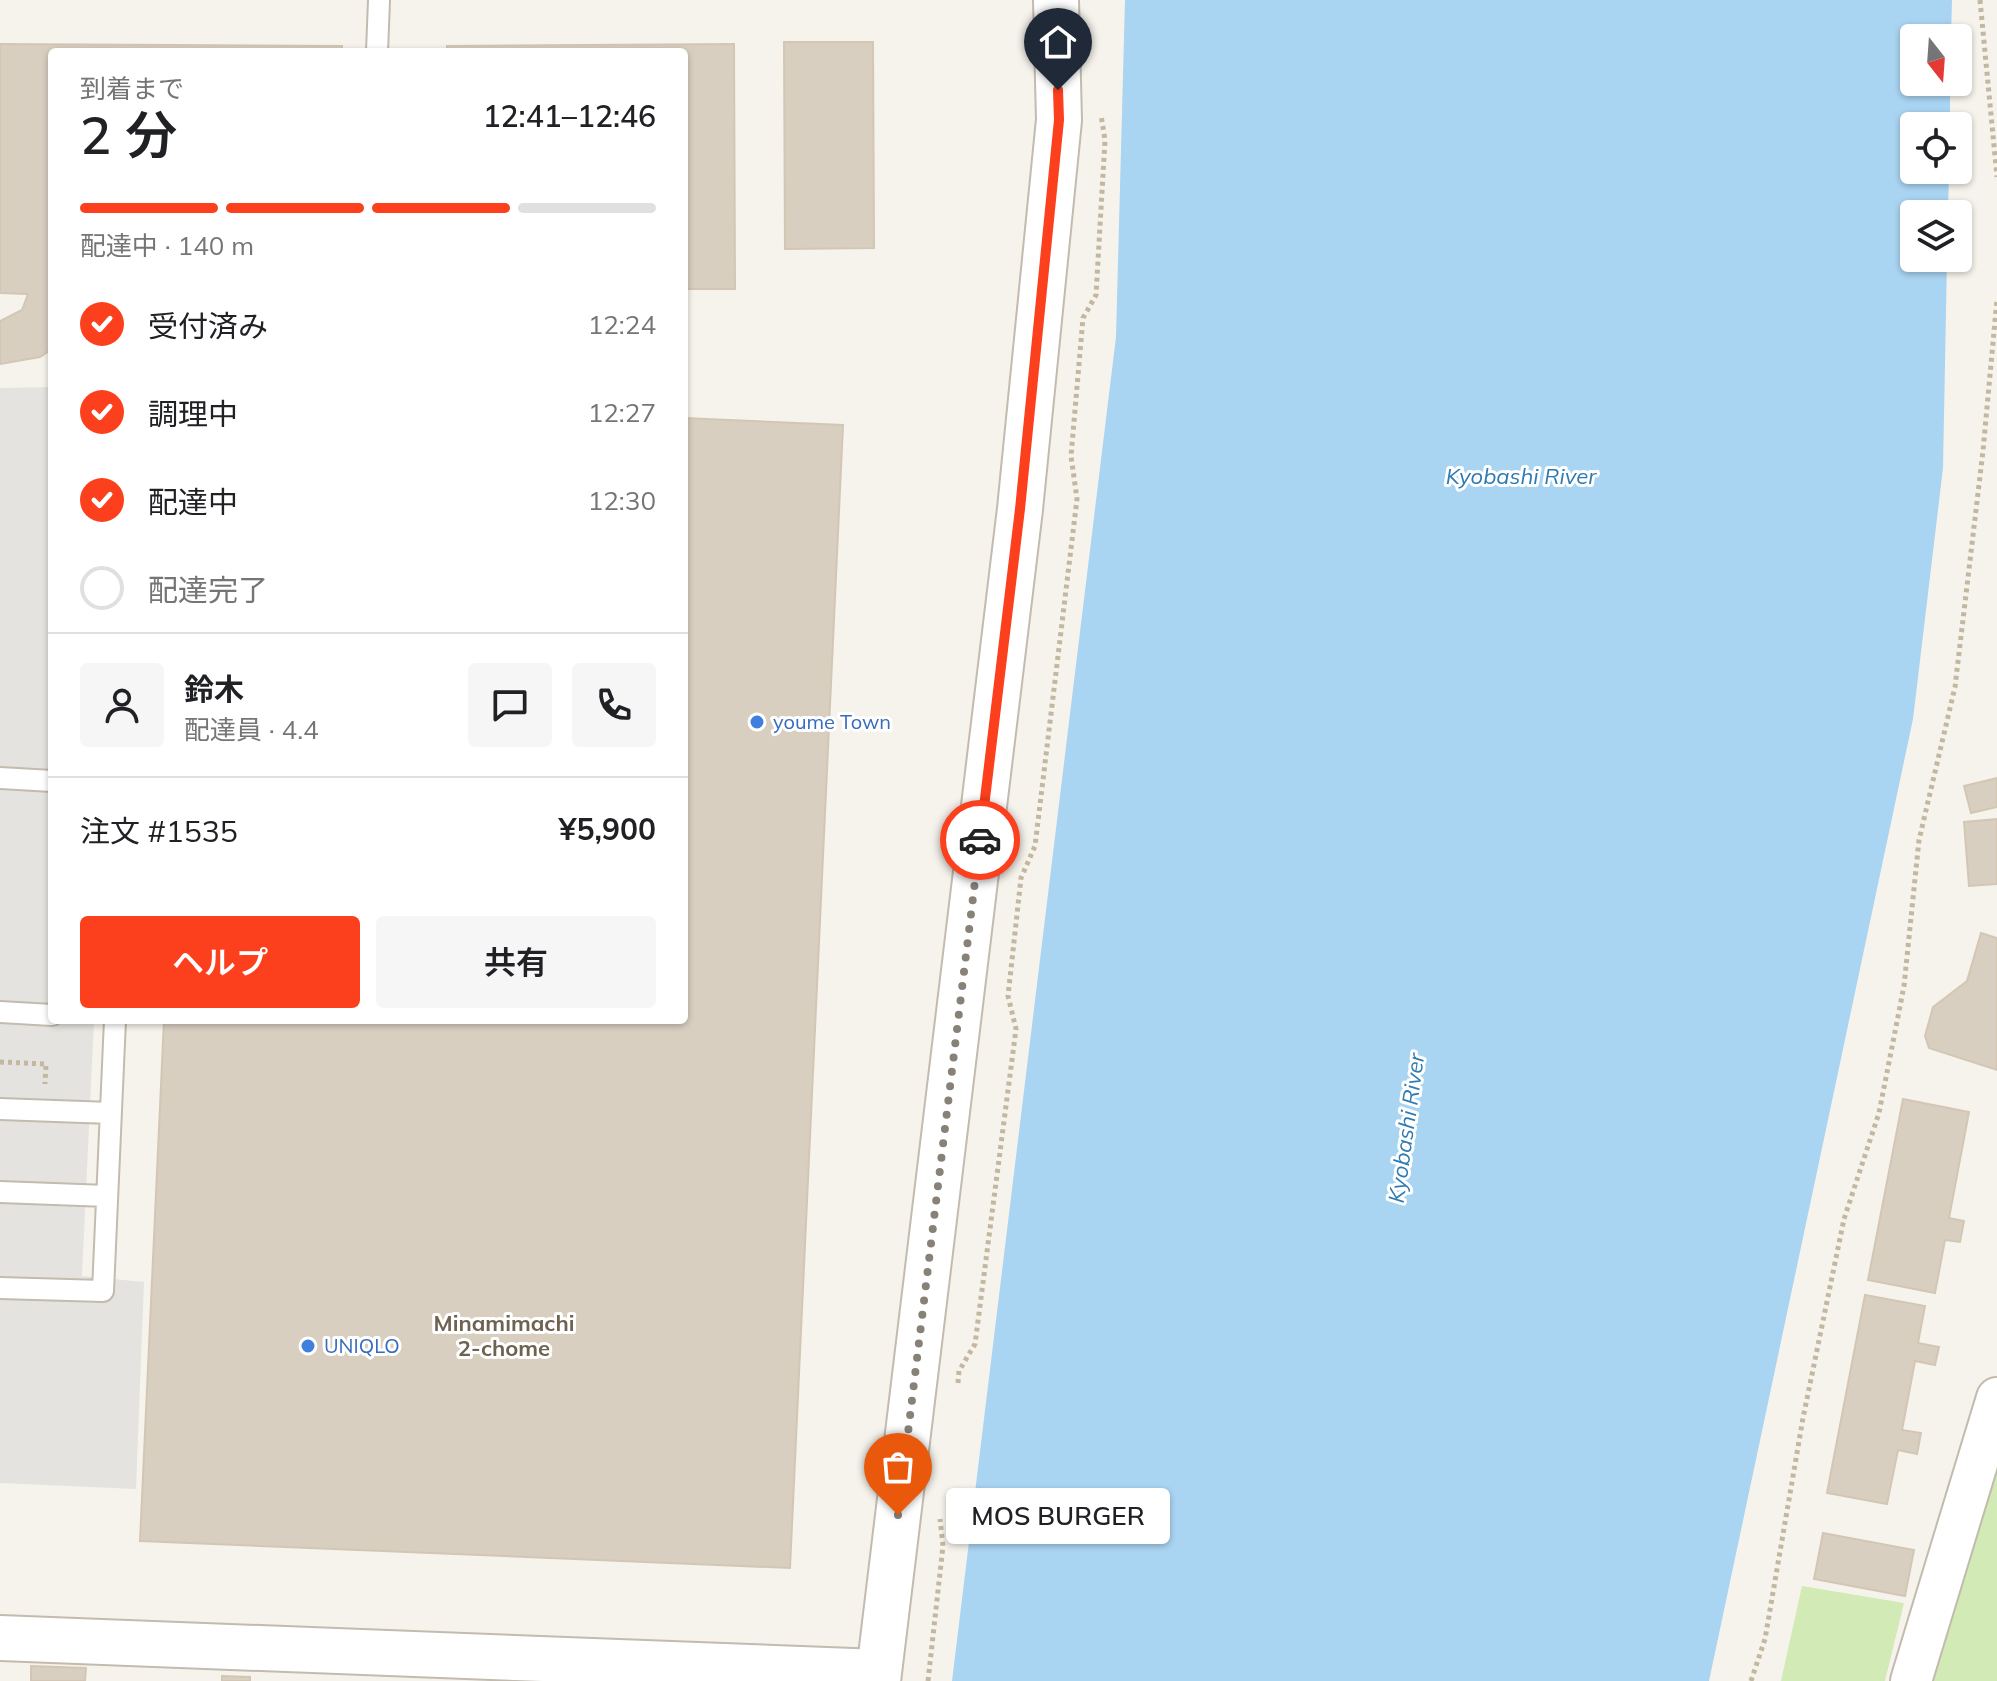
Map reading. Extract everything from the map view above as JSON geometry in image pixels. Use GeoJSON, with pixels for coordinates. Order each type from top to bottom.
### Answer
{"type":"FeatureCollection","features":[{"type":"Feature","properties":{"kind":"street"},"geometry":{"type":"LineString","coordinates":[[0,1638],[336,1667],[879,1677],[1020,509],[1059,120],[1056,0]]}},
{"type":"Feature","properties":{"kind":"street"},"geometry":{"type":"LineString","coordinates":[[1911,1681],[1997,1398]]}},
{"type":"Feature","properties":{"kind":"lane"},"geometry":{"type":"LineString","coordinates":[[377,48],[379,0]]}},
{"type":"Feature","properties":{"kind":"lane"},"geometry":{"type":"LineString","coordinates":[[0,778],[48,781]]}},
{"type":"Feature","properties":{"kind":"lane"},"geometry":{"type":"LineString","coordinates":[[0,1012],[48,1015]]}},
{"type":"Feature","properties":{"kind":"lane"},"geometry":{"type":"LineString","coordinates":[[0,1288],[103,1291],[115,1024]]}},
{"type":"Feature","properties":{"kind":"lane"},"geometry":{"type":"LineString","coordinates":[[0,1109],[111,1113]]}},
{"type":"Feature","properties":{"kind":"lane"},"geometry":{"type":"LineString","coordinates":[[0,1192],[107,1196]]}},
{"type":"Feature","properties":{"kind":"path"},"geometry":{"type":"LineString","coordinates":[[1980,0],[1997,177]]}},
{"type":"Feature","properties":{"kind":"path"},"geometry":{"type":"LineString","coordinates":[[957,1386],[959,1371],[975,1344],[1016,1029],[1008,996],[1021,878],[1035,846],[1077,499],[1071,456],[1083,318],[1096,295],[1105,140],[1101,111]]}},
{"type":"Feature","properties":{"kind":"path"},"geometry":{"type":"LineString","coordinates":[[1751,1681],[1765,1639],[1803,1418],[1844,1219],[1879,1113],[1904,986],[1919,840],[1955,687],[1983,451],[1997,299]]}},
{"type":"Feature","properties":{"kind":"path"},"geometry":{"type":"LineString","coordinates":[[928,1681],[943,1546],[938,1506]]}},
{"type":"Feature","properties":{"kind":"green space"},"geometry":{"type":"Polygon","coordinates":[[[1997,1449],[1997,1681],[1928,1681],[1997,1449]]]}},
{"type":"Feature","properties":{"kind":"green space"},"geometry":{"type":"Polygon","coordinates":[[[1802,1586],[1904,1603],[1885,1681],[1781,1681],[1802,1586]]]}},
{"type":"Feature","properties":{"kind":"shaded area"},"geometry":{"type":"Polygon","coordinates":[[[48,387],[48,1024],[94,1024],[82,1276],[144,1282],[136,1489],[0,1483],[0,388],[48,387]]]}},
{"type":"Feature","properties":{"kind":"water","name":"Kyobashi River"},"geometry":{"type":"Polygon","coordinates":[[[1125,0],[1952,0],[1951,24],[1900,24],[1900,96],[1950,96],[1950,112],[1900,112],[1900,184],[1949,184],[1948,200],[1900,200],[1900,272],[1947,272],[1943,468],[1913,719],[1709,1681],[952,1681],[1116,337],[1125,0]]]}},
{"type":"Feature","properties":{"kind":"building"},"geometry":{"type":"Polygon","coordinates":[[[784,42],[873,42],[874,248],[785,249],[784,42]]]}},
{"type":"Feature","properties":{"kind":"building"},"geometry":{"type":"Polygon","coordinates":[[[0,44],[342,46],[48,48],[48,352],[40,357],[0,364],[0,321],[22,310],[28,294],[0,293],[0,44]]]}},
{"type":"Feature","properties":{"kind":"building"},"geometry":{"type":"Polygon","coordinates":[[[734,44],[735,289],[688,289],[688,48],[447,46],[734,44]]]}},
{"type":"Feature","properties":{"kind":"building","name":"youme Town"},"geometry":{"type":"Polygon","coordinates":[[[688,418],[843,425],[790,1568],[140,1541],[164,1024],[688,1024],[688,418]]]}},
{"type":"Feature","properties":{"kind":"building"},"geometry":{"type":"Polygon","coordinates":[[[1997,778],[1997,807],[1971,813],[1964,786],[1997,778]]]}},
{"type":"Feature","properties":{"kind":"building"},"geometry":{"type":"Polygon","coordinates":[[[1997,819],[1997,884],[1969,886],[1964,822],[1997,819]]]}},
{"type":"Feature","properties":{"kind":"building"},"geometry":{"type":"Polygon","coordinates":[[[1981,933],[1997,938],[1997,1070],[1929,1048],[1925,1036],[1933,1007],[1967,981],[1981,933]]]}},
{"type":"Feature","properties":{"kind":"building"},"geometry":{"type":"Polygon","coordinates":[[[1903,1099],[1969,1112],[1949,1218],[1964,1221],[1960,1242],[1945,1240],[1935,1293],[1868,1280],[1903,1099]]]}},
{"type":"Feature","properties":{"kind":"building"},"geometry":{"type":"Polygon","coordinates":[[[1865,1295],[1925,1306],[1918,1343],[1939,1347],[1935,1365],[1915,1361],[1902,1430],[1921,1433],[1917,1454],[1898,1450],[1887,1504],[1827,1493],[1865,1295]]]}},
{"type":"Feature","properties":{"kind":"building"},"geometry":{"type":"Polygon","coordinates":[[[1823,1533],[1914,1550],[1905,1596],[1814,1579],[1823,1533]]]}},
{"type":"Feature","properties":{"kind":"building"},"geometry":{"type":"Polygon","coordinates":[[[31,1666],[86,1668],[85,1681],[31,1681],[31,1666]]]}},
{"type":"Feature","properties":{"kind":"building"},"geometry":{"type":"Polygon","coordinates":[[[222,1676],[250,1677],[250,1681],[222,1681],[222,1676]]]}},
{"type":"Feature","properties":{"kind":"way so far"},"geometry":{"type":"LineString","coordinates":[[898,1515],[980,840]]}},
{"type":"Feature","properties":{"kind":"place","name":"youme Town"},"geometry":{"type":"Point","coordinates":[757,722]}},
{"type":"Feature","properties":{"kind":"place","name":"UNIQLO"},"geometry":{"type":"Point","coordinates":[308,1346]}},
{"type":"Feature","properties":{"kind":"place","name":"MOS BURGER"},"geometry":{"type":"Point","coordinates":[898,1515]}},
{"type":"Feature","properties":{"kind":"district","name":"Minamimachi 2-chome"},"geometry":{"type":"Point","coordinates":[504,1336]}},
{"type":"Feature","properties":{"kind":"route"},"geometry":{"type":"LineString","coordinates":[[980,840],[1020,509],[1059,120],[1058,90]]}}]}
